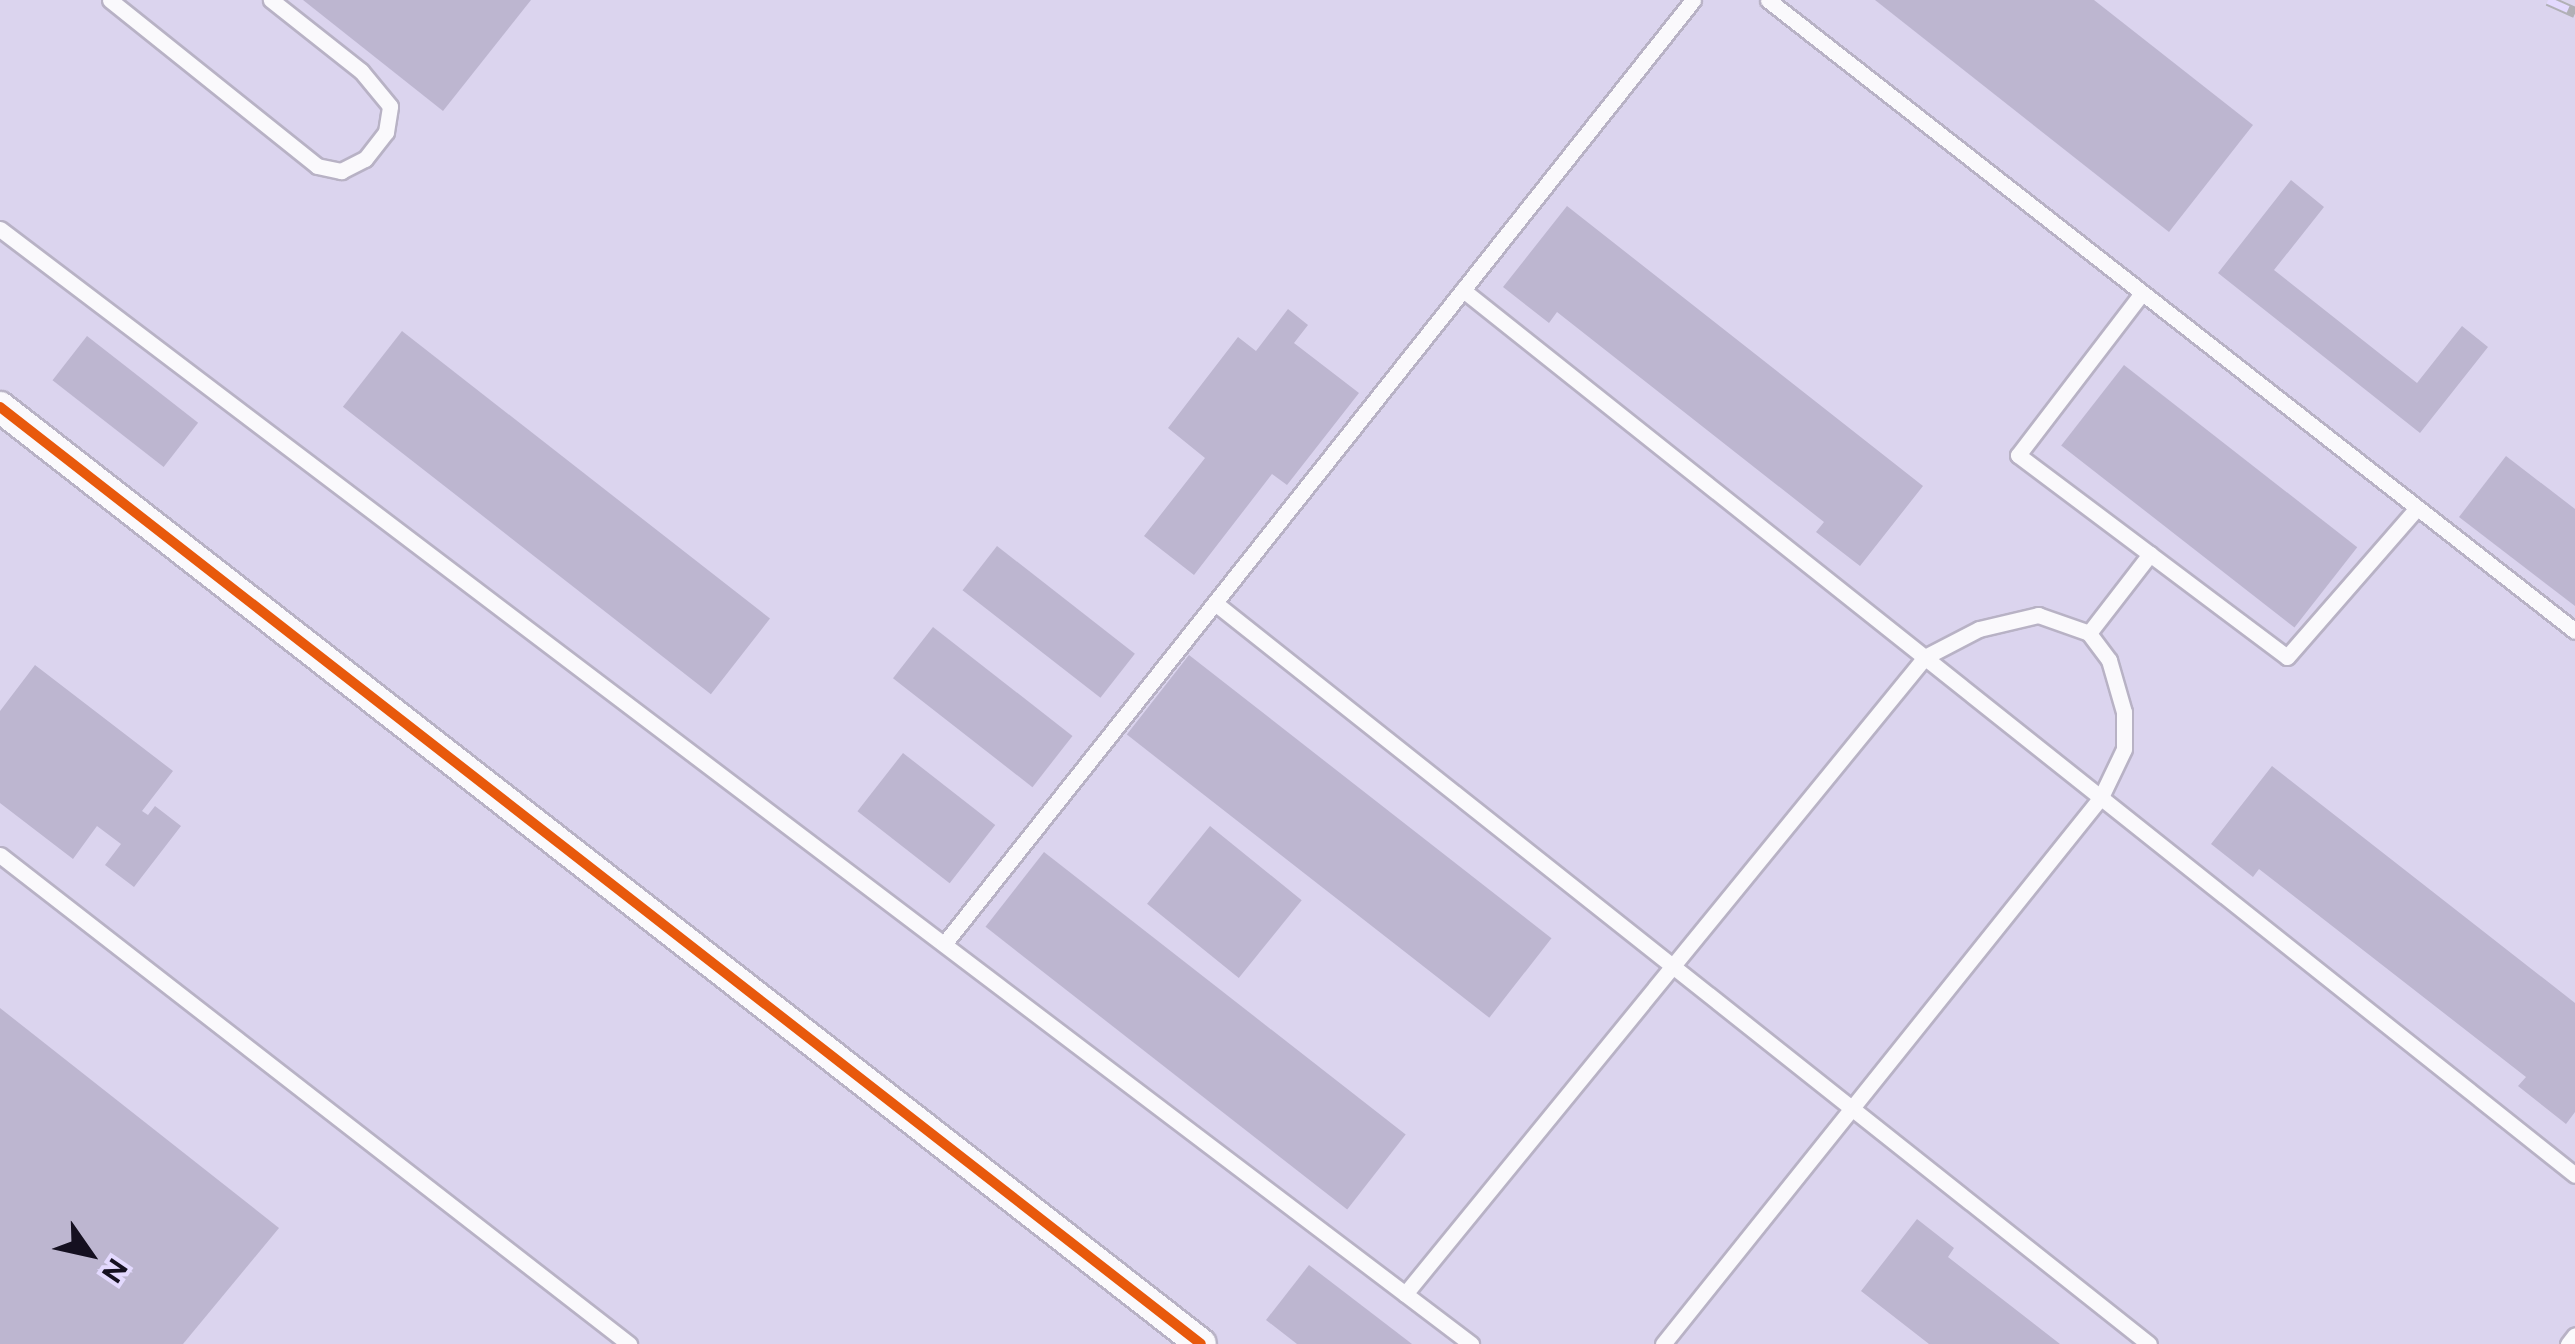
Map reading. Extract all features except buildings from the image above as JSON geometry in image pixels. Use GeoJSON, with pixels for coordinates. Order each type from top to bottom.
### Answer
{"type":"FeatureCollection","features":[{"type":"Feature","properties":{"kind":"street"},"geometry":{"type":"LineString","coordinates":[[0,407],[1201,1344]]}},
{"type":"Feature","properties":{"kind":"lane"},"geometry":{"type":"LineString","coordinates":[[110,0],[317,166],[341,170],[365,159],[386,132],[390,106],[361,71],[272,0]]}},
{"type":"Feature","properties":{"kind":"lane"},"geometry":{"type":"LineString","coordinates":[[944,944],[1693,0]]}},
{"type":"Feature","properties":{"kind":"lane"},"geometry":{"type":"LineString","coordinates":[[1768,0],[2575,631]]}},
{"type":"Feature","properties":{"kind":"lane"},"geometry":{"type":"LineString","coordinates":[[0,229],[1471,1344]]}},
{"type":"Feature","properties":{"kind":"lane"},"geometry":{"type":"LineString","coordinates":[[1464,290],[2575,1175]]}},
{"type":"Feature","properties":{"kind":"lane"},"geometry":{"type":"LineString","coordinates":[[2142,293],[2018,455],[2288,657],[2417,508]]}},
{"type":"Feature","properties":{"kind":"lane"},"geometry":{"type":"LineString","coordinates":[[2089,633],[2150,554]]}},
{"type":"Feature","properties":{"kind":"lane"},"geometry":{"type":"LineString","coordinates":[[1215,603],[1675,963],[1851,1109],[2149,1344]]}},
{"type":"Feature","properties":{"kind":"lane"},"geometry":{"type":"LineString","coordinates":[[1405,1294],[1925,657],[1978,630],[2038,616],[2089,633],[2110,660],[2124,712],[2124,749],[2100,798],[1663,1344]]}},
{"type":"Feature","properties":{"kind":"lane"},"geometry":{"type":"LineString","coordinates":[[0,856],[630,1344]]}},
{"type":"Feature","properties":{"kind":"lane"},"geometry":{"type":"LineString","coordinates":[[2568,1344],[2575,1335]]}},
{"type":"Feature","properties":{"kind":"railway"},"geometry":{"type":"LineString","coordinates":[[2548,0],[2575,12]]}},
{"type":"Feature","properties":{"kind":"cycle path"},"geometry":{"type":"LineString","coordinates":[[0,407],[1201,1344]]}}]}
